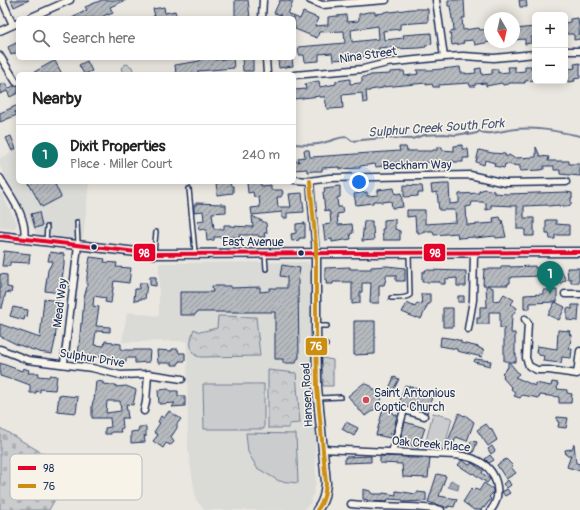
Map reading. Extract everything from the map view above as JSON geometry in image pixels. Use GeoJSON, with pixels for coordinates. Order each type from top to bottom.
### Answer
{"type":"FeatureCollection","features":[{"type":"Feature","properties":{"kind":"street"},"geometry":{"type":"LineString","coordinates":[[0,31],[15,24],[2,0]]}},
{"type":"Feature","properties":{"kind":"street"},"geometry":{"type":"LineString","coordinates":[[52,0],[55,6]]}},
{"type":"Feature","properties":{"kind":"street"},"geometry":{"type":"LineString","coordinates":[[33,16],[70,0]]}},
{"type":"Feature","properties":{"kind":"street"},"geometry":{"type":"LineString","coordinates":[[262,16],[263,0]]}},
{"type":"Feature","properties":{"kind":"street"},"geometry":{"type":"LineString","coordinates":[[310,0],[322,5],[386,0]]}},
{"type":"Feature","properties":{"kind":"street"},"geometry":{"type":"LineString","coordinates":[[436,0],[444,57]]}},
{"type":"Feature","properties":{"kind":"street"},"geometry":{"type":"LineString","coordinates":[[568,51],[580,51]]}},
{"type":"Feature","properties":{"kind":"street","name":"Nina Street"},"geometry":{"type":"LineString","coordinates":[[296,75],[363,69],[387,63],[444,57],[463,56],[494,58],[532,54]]}},
{"type":"Feature","properties":{"kind":"street"},"geometry":{"type":"LineString","coordinates":[[0,56],[16,82]]}},
{"type":"Feature","properties":{"kind":"street"},"geometry":{"type":"LineString","coordinates":[[266,60],[267,72]]}},
{"type":"Feature","properties":{"kind":"street","name":"Beckham Way"},"geometry":{"type":"LineString","coordinates":[[296,180],[310,181],[329,178],[470,175],[505,183],[566,182]]}},
{"type":"Feature","properties":{"kind":"street"},"geometry":{"type":"LineString","coordinates":[[0,178],[22,218],[25,231],[24,239]]}},
{"type":"Feature","properties":{"kind":"street","name":"Hansen Road"},"geometry":{"type":"LineString","coordinates":[[310,181],[316,254],[316,345],[318,398],[326,483],[325,495],[317,510]]}},
{"type":"Feature","properties":{"kind":"street","name":"East Avenue"},"geometry":{"type":"LineString","coordinates":[[0,236],[154,254],[580,252]]}},
{"type":"Feature","properties":{"kind":"street","name":"Mead Way"},"geometry":{"type":"LineString","coordinates":[[64,363],[78,245]]}},
{"type":"Feature","properties":{"kind":"street"},"geometry":{"type":"LineString","coordinates":[[468,329],[473,300],[474,253]]}},
{"type":"Feature","properties":{"kind":"street"},"geometry":{"type":"LineString","coordinates":[[565,294],[580,294]]}},
{"type":"Feature","properties":{"kind":"street"},"geometry":{"type":"LineString","coordinates":[[525,319],[528,323],[526,358],[529,366],[537,370],[577,374],[580,351]]}},
{"type":"Feature","properties":{"kind":"street","name":"Sulphur Drive"},"geometry":{"type":"LineString","coordinates":[[0,349],[28,360],[64,363],[120,375],[148,374],[182,379]]}},
{"type":"Feature","properties":{"kind":"street"},"geometry":{"type":"LineString","coordinates":[[144,411],[148,374]]}},
{"type":"Feature","properties":{"kind":"street"},"geometry":{"type":"LineString","coordinates":[[392,452],[404,410],[424,416]]}},
{"type":"Feature","properties":{"kind":"street","name":"Oak Creek Place"},"geometry":{"type":"LineString","coordinates":[[322,449],[455,455],[466,456],[478,460],[492,472],[498,486],[497,499],[491,510]]}},
{"type":"Feature","properties":{"kind":"street"},"geometry":{"type":"LineString","coordinates":[[352,504],[380,507],[423,507],[442,510]]}},
{"type":"Feature","properties":{"kind":"lane"},"geometry":{"type":"LineString","coordinates":[[189,189],[195,254]]}},
{"type":"Feature","properties":{"kind":"lane"},"geometry":{"type":"LineString","coordinates":[[77,222],[78,245]]}},
{"type":"Feature","properties":{"kind":"lane"},"geometry":{"type":"LineString","coordinates":[[46,242],[47,227]]}},
{"type":"Feature","properties":{"kind":"lane"},"geometry":{"type":"LineString","coordinates":[[154,254],[156,232]]}},
{"type":"Feature","properties":{"kind":"lane"},"geometry":{"type":"LineString","coordinates":[[265,254],[266,269]]}},
{"type":"Feature","properties":{"kind":"lane"},"geometry":{"type":"LineString","coordinates":[[391,298],[401,298],[410,295],[409,254]]}},
{"type":"Feature","properties":{"kind":"lane"},"geometry":{"type":"LineString","coordinates":[[316,326],[327,326]]}},
{"type":"Feature","properties":{"kind":"lane"},"geometry":{"type":"LineString","coordinates":[[316,345],[326,345]]}},
{"type":"Feature","properties":{"kind":"lane"},"geometry":{"type":"LineString","coordinates":[[318,398],[341,397]]}},
{"type":"Feature","properties":{"kind":"shaded area"},"geometry":{"type":"Polygon","coordinates":[[[16,151],[16,184],[89,184],[83,239],[37,235],[0,166],[0,158],[16,151]]]}},
{"type":"Feature","properties":{"kind":"shaded area"},"geometry":{"type":"Polygon","coordinates":[[[0,191],[17,223],[16,227],[13,229],[0,228],[0,191]]]}},
{"type":"Feature","properties":{"kind":"shaded area"},"geometry":{"type":"Polygon","coordinates":[[[308,262],[312,269],[316,483],[311,502],[304,510],[205,510],[196,500],[188,449],[187,341],[122,342],[127,312],[159,316],[159,263],[308,262]]]}},
{"type":"Feature","properties":{"kind":"green space"},"geometry":{"type":"Polygon","coordinates":[[[127,64],[132,67],[133,72],[122,72],[121,68],[127,64]]]}},
{"type":"Feature","properties":{"kind":"green space"},"geometry":{"type":"Polygon","coordinates":[[[218,316],[256,317],[260,356],[201,357],[195,355],[191,349],[191,339],[194,329],[200,332],[217,328],[218,316]]]}},
{"type":"Feature","properties":{"kind":"green space"},"geometry":{"type":"Polygon","coordinates":[[[322,358],[333,360],[333,386],[323,386],[322,358]]]}},
{"type":"Feature","properties":{"kind":"green space"},"geometry":{"type":"Polygon","coordinates":[[[268,370],[296,373],[300,423],[289,424],[289,428],[268,428],[268,370]]]}},
{"type":"Feature","properties":{"kind":"green space"},"geometry":{"type":"Polygon","coordinates":[[[203,384],[264,384],[264,429],[204,429],[203,384]]]}},
{"type":"Feature","properties":{"kind":"green space"},"geometry":{"type":"Polygon","coordinates":[[[433,413],[452,418],[444,450],[425,445],[433,413]]]}},
{"type":"Feature","properties":{"kind":"green space"},"geometry":{"type":"Polygon","coordinates":[[[0,428],[44,454],[10,454],[10,500],[54,500],[49,510],[0,510],[0,428]]]}},
{"type":"Feature","properties":{"kind":"green space"},"geometry":{"type":"Polygon","coordinates":[[[246,433],[296,434],[298,483],[279,481],[257,468],[248,452],[246,433]]]}},
{"type":"Feature","properties":{"kind":"water"},"geometry":{"type":"Polygon","coordinates":[[[451,480],[459,484],[458,490],[448,487],[451,480]]]}},
{"type":"Feature","properties":{"kind":"building"},"geometry":{"type":"Polygon","coordinates":[[[11,0],[29,0],[14,7],[11,0]]]}},
{"type":"Feature","properties":{"kind":"building"},"geometry":{"type":"Polygon","coordinates":[[[102,0],[126,0],[110,7],[113,13],[108,15],[76,16],[87,10],[85,7],[102,0]]]}},
{"type":"Feature","properties":{"kind":"building"},"geometry":{"type":"Polygon","coordinates":[[[235,0],[248,0],[250,16],[235,16],[235,0]]]}},
{"type":"Feature","properties":{"kind":"building"},"geometry":{"type":"Polygon","coordinates":[[[280,0],[293,2],[288,14],[293,16],[280,16],[281,15],[274,13],[280,0]]]}},
{"type":"Feature","properties":{"kind":"building"},"geometry":{"type":"Polygon","coordinates":[[[448,0],[464,0],[465,18],[462,18],[463,30],[479,28],[480,30],[484,30],[484,43],[475,45],[473,40],[463,41],[464,43],[452,45],[450,32],[454,31],[453,19],[450,6],[448,6],[448,0]]]}},
{"type":"Feature","properties":{"kind":"building"},"geometry":{"type":"Polygon","coordinates":[[[519,0],[526,0],[527,7],[520,7],[519,0]]]}},
{"type":"Feature","properties":{"kind":"building"},"geometry":{"type":"Polygon","coordinates":[[[164,7],[165,13],[175,11],[176,16],[155,16],[153,9],[164,7]]]}},
{"type":"Feature","properties":{"kind":"building"},"geometry":{"type":"Polygon","coordinates":[[[411,9],[428,9],[428,22],[400,24],[400,29],[383,31],[384,40],[404,38],[403,35],[431,33],[432,44],[419,48],[379,48],[378,54],[348,59],[333,60],[332,53],[319,54],[319,61],[305,62],[304,55],[299,55],[298,47],[345,43],[344,31],[319,32],[317,38],[296,29],[296,17],[300,19],[303,12],[318,18],[315,26],[328,25],[328,17],[346,15],[347,22],[358,21],[359,14],[368,12],[375,12],[375,14],[411,9]],[[378,26],[351,30],[352,42],[379,39],[378,26]]]}},
{"type":"Feature","properties":{"kind":"building"},"geometry":{"type":"Polygon","coordinates":[[[578,18],[580,39],[574,40],[574,35],[568,34],[568,22],[570,22],[570,19],[578,18]]]}},
{"type":"Feature","properties":{"kind":"building"},"geometry":{"type":"Polygon","coordinates":[[[532,27],[531,43],[525,44],[525,39],[520,39],[520,28],[532,27]]]}},
{"type":"Feature","properties":{"kind":"building"},"geometry":{"type":"Polygon","coordinates":[[[16,43],[16,53],[11,55],[8,47],[16,43]]]}},
{"type":"Feature","properties":{"kind":"building"},"geometry":{"type":"Polygon","coordinates":[[[233,60],[234,68],[198,72],[176,72],[175,65],[200,61],[233,60]]]}},
{"type":"Feature","properties":{"kind":"building"},"geometry":{"type":"Polygon","coordinates":[[[242,60],[253,60],[253,71],[243,71],[242,60]]]}},
{"type":"Feature","properties":{"kind":"building"},"geometry":{"type":"Polygon","coordinates":[[[278,60],[292,60],[293,66],[279,68],[278,60]]]}},
{"type":"Feature","properties":{"kind":"building"},"geometry":{"type":"Polygon","coordinates":[[[55,61],[61,72],[34,72],[55,61]]]}},
{"type":"Feature","properties":{"kind":"building"},"geometry":{"type":"Polygon","coordinates":[[[87,61],[92,71],[83,72],[79,65],[87,61]]]}},
{"type":"Feature","properties":{"kind":"building"},"geometry":{"type":"Polygon","coordinates":[[[580,63],[580,78],[574,79],[575,81],[568,82],[568,69],[575,68],[574,64],[580,63]]]}},
{"type":"Feature","properties":{"kind":"building"},"geometry":{"type":"Polygon","coordinates":[[[525,66],[531,66],[532,80],[525,81],[525,83],[509,83],[503,85],[502,83],[486,86],[486,83],[470,86],[469,83],[439,85],[439,87],[433,87],[432,84],[426,85],[426,83],[383,87],[366,91],[367,102],[363,103],[362,93],[342,95],[343,108],[331,109],[327,109],[325,97],[320,96],[296,99],[296,90],[306,89],[305,84],[319,81],[320,87],[336,84],[336,81],[350,79],[350,84],[360,83],[362,82],[362,77],[390,74],[390,72],[404,71],[405,76],[418,74],[417,70],[460,67],[461,73],[466,74],[476,73],[475,69],[481,68],[482,75],[492,74],[492,69],[498,69],[498,73],[509,72],[508,67],[515,67],[515,72],[525,71],[525,66]]]}},
{"type":"Feature","properties":{"kind":"building"},"geometry":{"type":"Polygon","coordinates":[[[5,83],[8,89],[16,86],[16,94],[10,97],[7,91],[0,94],[0,85],[5,83]]]}},
{"type":"Feature","properties":{"kind":"building"},"geometry":{"type":"Polygon","coordinates":[[[16,106],[16,115],[0,122],[0,113],[16,106]]]}},
{"type":"Feature","properties":{"kind":"building"},"geometry":{"type":"Polygon","coordinates":[[[11,136],[16,149],[12,151],[6,138],[11,136]]]}},
{"type":"Feature","properties":{"kind":"building"},"geometry":{"type":"Polygon","coordinates":[[[462,145],[462,149],[468,149],[469,158],[463,158],[463,162],[441,162],[441,166],[434,166],[434,162],[424,163],[425,166],[408,167],[407,163],[401,162],[391,163],[391,166],[384,167],[376,167],[375,164],[360,166],[360,168],[322,168],[322,171],[307,172],[307,169],[296,170],[296,161],[299,162],[298,158],[305,157],[304,150],[309,150],[310,157],[312,157],[400,151],[399,147],[406,147],[407,151],[433,151],[437,150],[437,147],[442,147],[442,150],[454,151],[454,146],[462,145]]]}},
{"type":"Feature","properties":{"kind":"building"},"geometry":{"type":"Polygon","coordinates":[[[536,147],[540,156],[549,157],[548,161],[569,161],[569,164],[580,164],[580,176],[560,174],[560,170],[554,170],[554,166],[544,166],[544,169],[540,170],[520,171],[520,166],[505,164],[504,168],[494,166],[495,163],[485,160],[484,165],[476,162],[479,150],[505,154],[506,157],[509,155],[514,158],[536,157],[536,147]]]}},
{"type":"Feature","properties":{"kind":"building"},"geometry":{"type":"Polygon","coordinates":[[[29,184],[55,184],[61,197],[42,207],[29,184]]]}},
{"type":"Feature","properties":{"kind":"building"},"geometry":{"type":"Polygon","coordinates":[[[216,184],[230,184],[231,186],[233,186],[233,193],[217,195],[216,184]]]}},
{"type":"Feature","properties":{"kind":"building"},"geometry":{"type":"Polygon","coordinates":[[[247,184],[261,184],[261,186],[271,185],[271,190],[282,190],[283,193],[281,197],[277,197],[278,207],[291,207],[289,194],[302,193],[304,212],[287,213],[287,218],[282,218],[282,212],[252,215],[251,208],[260,207],[259,197],[254,197],[253,192],[248,193],[247,184]]]}},
{"type":"Feature","properties":{"kind":"building"},"geometry":{"type":"Polygon","coordinates":[[[449,184],[450,204],[459,203],[459,194],[479,193],[479,191],[485,189],[494,191],[494,193],[508,194],[566,192],[572,193],[572,198],[571,205],[568,206],[524,206],[524,218],[534,218],[534,236],[525,236],[525,229],[517,229],[517,206],[491,205],[491,209],[486,210],[486,203],[482,202],[472,202],[471,206],[466,207],[467,225],[494,223],[493,218],[500,217],[506,237],[496,238],[495,236],[458,238],[457,233],[434,235],[433,231],[423,231],[423,233],[418,233],[418,231],[416,231],[415,216],[407,217],[407,210],[425,210],[425,224],[456,222],[455,210],[439,210],[437,192],[432,193],[431,185],[449,184]]]}},
{"type":"Feature","properties":{"kind":"building"},"geometry":{"type":"Polygon","coordinates":[[[404,185],[422,186],[423,193],[418,193],[418,196],[404,197],[404,185]]]}},
{"type":"Feature","properties":{"kind":"building"},"geometry":{"type":"Polygon","coordinates":[[[340,186],[340,197],[337,198],[338,207],[342,207],[343,213],[337,214],[338,225],[352,224],[353,233],[350,234],[351,239],[332,242],[332,239],[325,240],[323,225],[331,224],[330,212],[328,212],[328,210],[325,211],[323,192],[325,192],[324,188],[340,186]]]}},
{"type":"Feature","properties":{"kind":"building"},"geometry":{"type":"Polygon","coordinates":[[[394,188],[395,194],[401,193],[403,207],[392,208],[391,201],[373,201],[373,203],[356,205],[354,194],[367,192],[367,196],[378,195],[378,190],[394,188]]]}},
{"type":"Feature","properties":{"kind":"building"},"geometry":{"type":"Polygon","coordinates":[[[196,203],[226,205],[226,212],[212,213],[214,229],[224,229],[224,225],[253,227],[252,216],[266,223],[267,233],[264,233],[265,237],[259,237],[258,235],[240,235],[240,237],[214,237],[214,240],[207,241],[206,229],[199,230],[198,221],[204,220],[203,211],[194,212],[194,205],[196,205],[196,203]]]}},
{"type":"Feature","properties":{"kind":"building"},"geometry":{"type":"Polygon","coordinates":[[[39,212],[42,226],[35,228],[31,214],[39,212]]]}},
{"type":"Feature","properties":{"kind":"building"},"geometry":{"type":"Polygon","coordinates":[[[395,219],[395,229],[400,231],[400,240],[383,240],[382,229],[384,229],[384,220],[395,219]]]}},
{"type":"Feature","properties":{"kind":"building"},"geometry":{"type":"Polygon","coordinates":[[[546,220],[556,220],[556,224],[569,225],[569,235],[555,235],[555,239],[550,239],[549,233],[546,233],[546,220]]]}},
{"type":"Feature","properties":{"kind":"building"},"geometry":{"type":"Polygon","coordinates":[[[364,221],[372,221],[374,240],[362,241],[364,221]]]}},
{"type":"Feature","properties":{"kind":"building"},"geometry":{"type":"Polygon","coordinates":[[[305,223],[305,238],[299,238],[299,240],[292,241],[291,234],[296,233],[296,224],[305,223]]]}},
{"type":"Feature","properties":{"kind":"building"},"geometry":{"type":"Polygon","coordinates":[[[4,251],[30,254],[29,263],[10,262],[10,266],[2,266],[4,251]]]}},
{"type":"Feature","properties":{"kind":"building"},"geometry":{"type":"Polygon","coordinates":[[[50,252],[64,254],[60,293],[45,291],[48,270],[53,261],[48,261],[50,252]]]}},
{"type":"Feature","properties":{"kind":"building"},"geometry":{"type":"Polygon","coordinates":[[[90,257],[105,259],[104,262],[117,263],[116,267],[131,268],[129,283],[114,281],[111,303],[105,302],[106,298],[94,296],[93,306],[99,307],[96,326],[110,327],[110,332],[96,331],[94,345],[104,346],[105,341],[121,344],[121,350],[150,350],[149,362],[135,363],[135,358],[126,358],[126,362],[121,362],[114,359],[93,356],[92,359],[78,357],[90,257]]]}},
{"type":"Feature","properties":{"kind":"building"},"geometry":{"type":"Polygon","coordinates":[[[282,265],[300,268],[298,280],[299,358],[297,359],[296,363],[283,363],[283,359],[275,359],[275,312],[197,312],[195,315],[180,315],[180,292],[213,292],[212,286],[231,286],[231,288],[260,287],[260,292],[269,291],[270,288],[287,288],[287,277],[280,276],[282,265]]]}},
{"type":"Feature","properties":{"kind":"building"},"geometry":{"type":"Polygon","coordinates":[[[387,266],[405,268],[405,281],[396,281],[396,275],[386,275],[384,285],[379,285],[379,303],[370,303],[371,283],[362,283],[360,303],[352,304],[352,282],[333,282],[333,284],[326,284],[327,280],[325,280],[325,268],[350,267],[350,269],[371,269],[371,267],[387,266]]]}},
{"type":"Feature","properties":{"kind":"building"},"geometry":{"type":"Polygon","coordinates":[[[501,266],[535,266],[535,268],[542,268],[542,276],[512,277],[510,278],[510,283],[508,283],[508,285],[487,285],[493,288],[493,301],[500,300],[504,294],[514,300],[511,304],[517,308],[512,316],[511,333],[515,333],[516,362],[509,362],[519,374],[515,377],[535,386],[535,383],[551,386],[552,382],[558,383],[557,389],[567,390],[567,393],[572,394],[571,403],[559,403],[559,397],[540,395],[539,398],[522,395],[520,398],[514,396],[516,393],[504,379],[504,375],[502,373],[508,367],[508,361],[504,361],[504,328],[500,328],[500,312],[489,312],[489,324],[477,324],[477,318],[480,318],[480,307],[487,307],[486,285],[483,285],[484,269],[501,269],[501,266]]]}},
{"type":"Feature","properties":{"kind":"building"},"geometry":{"type":"Polygon","coordinates":[[[559,267],[566,280],[559,284],[556,279],[553,281],[549,273],[559,267]]]}},
{"type":"Feature","properties":{"kind":"building"},"geometry":{"type":"Polygon","coordinates":[[[567,268],[579,268],[579,283],[571,283],[571,278],[568,280],[567,268]]]}},
{"type":"Feature","properties":{"kind":"building"},"geometry":{"type":"Polygon","coordinates":[[[425,270],[466,271],[466,286],[457,286],[457,278],[445,279],[445,284],[440,284],[440,282],[422,282],[422,272],[425,272],[425,270]]]}},
{"type":"Feature","properties":{"kind":"building"},"geometry":{"type":"Polygon","coordinates":[[[0,274],[7,275],[7,287],[12,288],[11,293],[6,292],[2,308],[0,308],[0,274]]]}},
{"type":"Feature","properties":{"kind":"building"},"geometry":{"type":"Polygon","coordinates":[[[150,277],[156,277],[156,286],[150,285],[150,277]]]}},
{"type":"Feature","properties":{"kind":"building"},"geometry":{"type":"Polygon","coordinates":[[[140,283],[147,283],[145,299],[139,299],[138,301],[134,300],[135,289],[139,289],[140,283]]]}},
{"type":"Feature","properties":{"kind":"building"},"geometry":{"type":"Polygon","coordinates":[[[543,290],[557,290],[557,302],[530,303],[530,309],[524,309],[524,295],[543,294],[543,290]]]}},
{"type":"Feature","properties":{"kind":"building"},"geometry":{"type":"Polygon","coordinates":[[[421,294],[430,294],[430,304],[428,304],[421,319],[402,312],[407,303],[415,307],[417,303],[422,305],[421,294]]]}},
{"type":"Feature","properties":{"kind":"building"},"geometry":{"type":"Polygon","coordinates":[[[458,296],[464,296],[464,302],[458,302],[458,296]]]}},
{"type":"Feature","properties":{"kind":"building"},"geometry":{"type":"Polygon","coordinates":[[[44,299],[59,301],[55,341],[52,354],[39,352],[16,344],[0,336],[0,324],[40,338],[44,299]]]}},
{"type":"Feature","properties":{"kind":"building"},"geometry":{"type":"Polygon","coordinates":[[[555,302],[565,307],[559,320],[548,315],[555,302]]]}},
{"type":"Feature","properties":{"kind":"building"},"geometry":{"type":"Polygon","coordinates":[[[572,305],[579,305],[578,321],[567,320],[567,308],[572,309],[572,305]]]}},
{"type":"Feature","properties":{"kind":"building"},"geometry":{"type":"Polygon","coordinates":[[[13,307],[28,310],[27,317],[25,316],[24,320],[10,316],[13,307]]]}},
{"type":"Feature","properties":{"kind":"building"},"geometry":{"type":"Polygon","coordinates":[[[443,308],[453,308],[453,327],[443,327],[443,308]]]}},
{"type":"Feature","properties":{"kind":"building"},"geometry":{"type":"Polygon","coordinates":[[[354,321],[375,321],[375,354],[354,355],[354,321]]]}},
{"type":"Feature","properties":{"kind":"building"},"geometry":{"type":"Polygon","coordinates":[[[558,330],[570,331],[569,334],[572,335],[569,349],[572,349],[571,358],[562,357],[561,363],[543,361],[544,356],[536,353],[537,346],[557,349],[558,330]]]}},
{"type":"Feature","properties":{"kind":"building"},"geometry":{"type":"Polygon","coordinates":[[[441,337],[455,339],[461,341],[461,343],[479,347],[484,350],[482,357],[457,351],[457,349],[440,346],[441,337]]]}},
{"type":"Feature","properties":{"kind":"building"},"geometry":{"type":"Polygon","coordinates":[[[172,349],[178,349],[179,353],[185,353],[185,361],[179,361],[178,365],[172,365],[172,363],[158,363],[157,350],[172,351],[172,349]]]}},
{"type":"Feature","properties":{"kind":"building"},"geometry":{"type":"Polygon","coordinates":[[[475,359],[491,361],[490,366],[474,362],[475,359]]]}},
{"type":"Feature","properties":{"kind":"building"},"geometry":{"type":"Polygon","coordinates":[[[0,363],[22,371],[23,368],[29,370],[28,373],[39,373],[38,376],[57,376],[55,390],[40,389],[40,392],[36,391],[36,393],[30,393],[30,385],[0,376],[0,363]]]}},
{"type":"Feature","properties":{"kind":"building"},"geometry":{"type":"Polygon","coordinates":[[[394,377],[399,379],[392,393],[388,391],[394,377]]]}},
{"type":"Feature","properties":{"kind":"building"},"geometry":{"type":"Polygon","coordinates":[[[96,381],[103,382],[103,384],[116,385],[116,387],[126,386],[136,390],[133,405],[126,404],[128,418],[122,418],[123,428],[120,429],[121,432],[111,432],[111,434],[105,434],[105,428],[111,427],[110,418],[92,418],[92,406],[96,381]],[[107,401],[106,413],[121,411],[120,401],[107,401]]]}},
{"type":"Feature","properties":{"kind":"building","name":"Saint Antonious Coptic Church"},"geometry":{"type":"Polygon","coordinates":[[[364,383],[371,386],[382,399],[380,401],[382,404],[365,416],[348,396],[364,383]]]}},
{"type":"Feature","properties":{"kind":"building"},"geometry":{"type":"Polygon","coordinates":[[[405,385],[433,394],[427,413],[399,404],[405,385]]]}},
{"type":"Feature","properties":{"kind":"building"},"geometry":{"type":"Polygon","coordinates":[[[168,389],[171,391],[178,391],[178,396],[185,396],[185,406],[172,407],[175,403],[159,404],[158,390],[168,389]]]}},
{"type":"Feature","properties":{"kind":"building"},"geometry":{"type":"Polygon","coordinates":[[[59,395],[78,397],[76,413],[57,411],[59,395]]]}},
{"type":"Feature","properties":{"kind":"building"},"geometry":{"type":"Polygon","coordinates":[[[383,409],[397,415],[393,434],[391,433],[390,438],[376,435],[383,409]]]}},
{"type":"Feature","properties":{"kind":"building"},"geometry":{"type":"Polygon","coordinates":[[[169,411],[181,419],[171,437],[174,442],[170,445],[166,443],[163,448],[153,441],[158,435],[154,432],[160,423],[158,422],[161,416],[164,418],[169,411]]]}},
{"type":"Feature","properties":{"kind":"building"},"geometry":{"type":"Polygon","coordinates":[[[459,413],[464,416],[465,415],[474,422],[467,441],[456,437],[454,443],[448,441],[459,413]]]}},
{"type":"Feature","properties":{"kind":"building"},"geometry":{"type":"Polygon","coordinates":[[[557,417],[568,418],[566,428],[558,427],[559,422],[557,421],[557,417]]]}},
{"type":"Feature","properties":{"kind":"building"},"geometry":{"type":"Polygon","coordinates":[[[346,422],[358,428],[354,436],[342,429],[346,422]]]}},
{"type":"Feature","properties":{"kind":"building"},"geometry":{"type":"Polygon","coordinates":[[[405,422],[425,428],[418,448],[400,441],[405,422]]]}},
{"type":"Feature","properties":{"kind":"building"},"geometry":{"type":"Polygon","coordinates":[[[486,424],[490,429],[491,428],[497,440],[488,446],[477,430],[486,424]]]}},
{"type":"Feature","properties":{"kind":"building"},"geometry":{"type":"Polygon","coordinates":[[[139,427],[146,427],[146,437],[144,435],[145,442],[131,443],[131,432],[138,431],[139,427]]]}},
{"type":"Feature","properties":{"kind":"building"},"geometry":{"type":"Polygon","coordinates":[[[471,441],[477,442],[473,453],[467,451],[471,441]]]}},
{"type":"Feature","properties":{"kind":"building"},"geometry":{"type":"Polygon","coordinates":[[[574,444],[576,463],[580,464],[580,471],[567,467],[571,455],[566,455],[565,450],[572,449],[574,444]]]}},
{"type":"Feature","properties":{"kind":"building"},"geometry":{"type":"Polygon","coordinates":[[[492,446],[495,451],[491,454],[488,449],[492,446]]]}},
{"type":"Feature","properties":{"kind":"building"},"geometry":{"type":"Polygon","coordinates":[[[490,455],[494,460],[489,463],[485,459],[490,455]]]}},
{"type":"Feature","properties":{"kind":"building"},"geometry":{"type":"Polygon","coordinates":[[[371,456],[371,462],[345,463],[345,457],[371,456]]]}},
{"type":"Feature","properties":{"kind":"building"},"geometry":{"type":"Polygon","coordinates":[[[380,456],[430,458],[428,478],[403,477],[402,464],[380,463],[380,456]]]}},
{"type":"Feature","properties":{"kind":"building"},"geometry":{"type":"Polygon","coordinates":[[[506,459],[513,466],[511,467],[516,473],[506,479],[497,465],[506,459]]]}},
{"type":"Feature","properties":{"kind":"building"},"geometry":{"type":"Polygon","coordinates":[[[462,460],[469,465],[472,463],[483,471],[482,473],[490,479],[487,483],[458,465],[462,460]]]}},
{"type":"Feature","properties":{"kind":"building"},"geometry":{"type":"Polygon","coordinates":[[[437,474],[446,476],[439,496],[457,499],[454,507],[448,506],[448,508],[428,502],[437,474]]]}},
{"type":"Feature","properties":{"kind":"building"},"geometry":{"type":"Polygon","coordinates":[[[508,480],[511,485],[507,488],[503,484],[508,480]]]}},
{"type":"Feature","properties":{"kind":"building"},"geometry":{"type":"Polygon","coordinates":[[[484,483],[493,489],[493,493],[489,497],[491,499],[481,510],[474,510],[463,502],[472,488],[479,491],[484,483]]]}},
{"type":"Feature","properties":{"kind":"building"},"geometry":{"type":"Polygon","coordinates":[[[363,489],[370,491],[372,494],[383,493],[396,495],[396,491],[416,494],[417,492],[426,493],[426,501],[403,502],[403,500],[388,499],[387,502],[368,501],[363,499],[363,489]]]}},
{"type":"Feature","properties":{"kind":"building"},"geometry":{"type":"Polygon","coordinates":[[[507,489],[510,493],[505,496],[502,492],[507,489]]]}},
{"type":"Feature","properties":{"kind":"waterway","name":"Sulphur Creek South Fork"},"geometry":{"type":"LineString","coordinates":[[296,144],[318,144],[344,137],[347,137],[352,141],[382,138],[412,139],[424,135],[456,135],[468,133],[468,135],[479,131],[490,133],[518,129],[554,131],[580,136]]}},
{"type":"Feature","properties":{"kind":"transit line","name":"76"},"geometry":{"type":"LineString","coordinates":[[310,181],[316,247],[317,387],[326,483],[323,501],[317,510]]}},
{"type":"Feature","properties":{"kind":"transit line","name":"98"},"geometry":{"type":"LineString","coordinates":[[0,236],[154,254],[580,252]]}},
{"type":"Feature","properties":{"kind":"place","name":"Dixit Properties"},"geometry":{"type":"Point","coordinates":[550,294]}},
{"type":"Feature","properties":{"kind":"place","name":"Saint Antonious Coptic Church"},"geometry":{"type":"Point","coordinates":[366,400]}}]}
